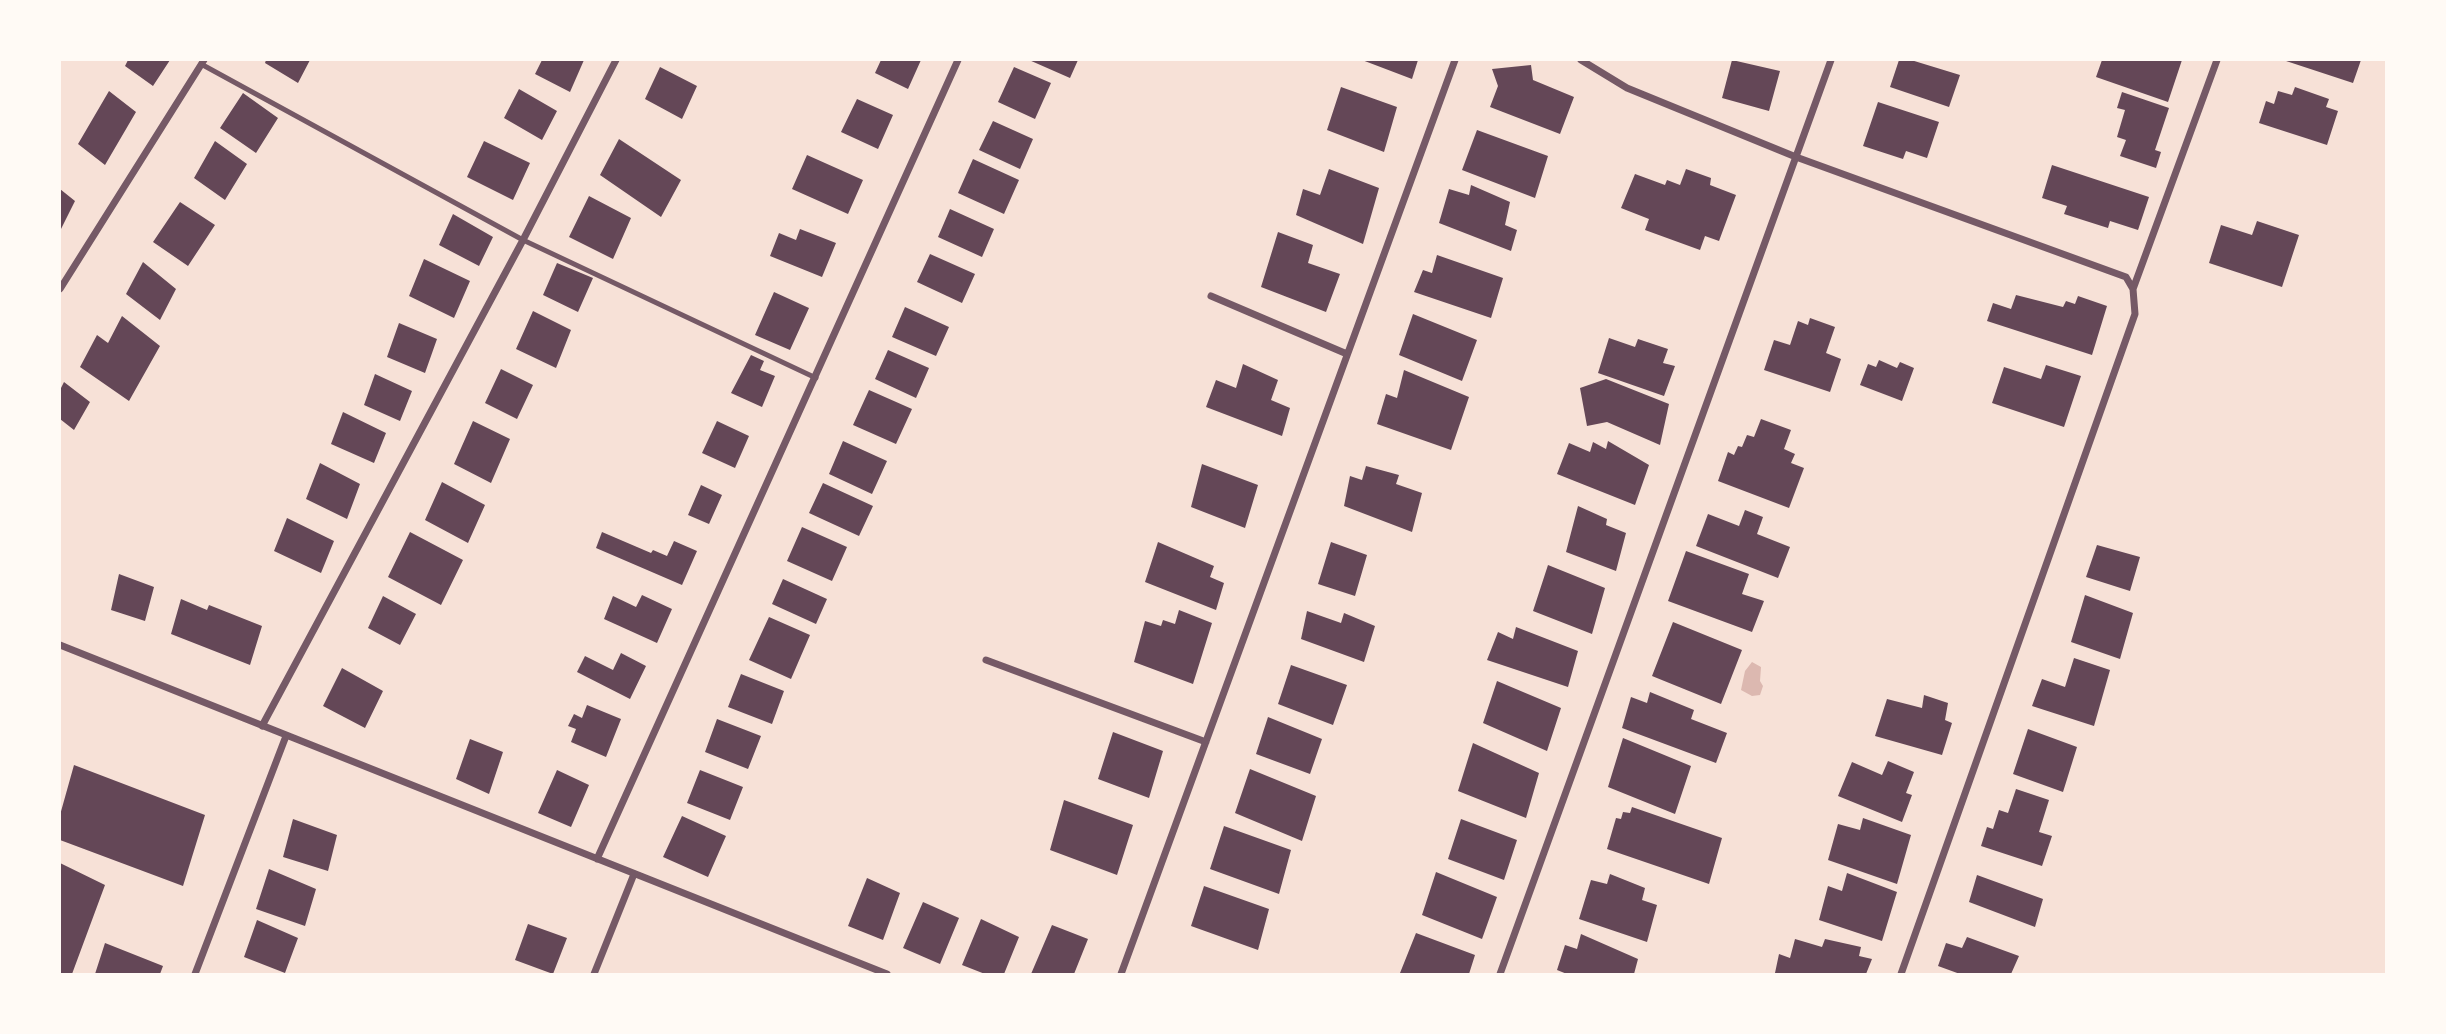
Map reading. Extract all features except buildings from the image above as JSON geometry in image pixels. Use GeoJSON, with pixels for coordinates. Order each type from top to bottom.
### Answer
{"type":"FeatureCollection","features":[{"type":"Feature","properties":{"kind":"street"},"geometry":{"type":"LineString","coordinates":[[262,726],[523,240],[616,60]]}},
{"type":"Feature","properties":{"kind":"street"},"geometry":{"type":"LineString","coordinates":[[597,859],[958,60]]}},
{"type":"Feature","properties":{"kind":"street"},"geometry":{"type":"LineString","coordinates":[[1121,975],[1455,60]]}},
{"type":"Feature","properties":{"kind":"street"},"geometry":{"type":"LineString","coordinates":[[1581,60],[1627,88],[1796,157],[2126,277],[2133,289]]}},
{"type":"Feature","properties":{"kind":"street"},"geometry":{"type":"LineString","coordinates":[[1500,975],[1831,60]]}},
{"type":"Feature","properties":{"kind":"street"},"geometry":{"type":"LineString","coordinates":[[1901,975],[2135,314],[2133,289],[2217,60]]}},
{"type":"Feature","properties":{"kind":"street"},"geometry":{"type":"LineString","coordinates":[[60,289],[202,62]]}},
{"type":"Feature","properties":{"kind":"street"},"geometry":{"type":"LineString","coordinates":[[1211,296],[1347,354]]}},
{"type":"Feature","properties":{"kind":"street"},"geometry":{"type":"LineString","coordinates":[[60,645],[887,975]]}},
{"type":"Feature","properties":{"kind":"street"},"geometry":{"type":"LineString","coordinates":[[986,660],[1206,742]]}},
{"type":"Feature","properties":{"kind":"street"},"geometry":{"type":"LineString","coordinates":[[195,975],[286,736]]}},
{"type":"Feature","properties":{"kind":"street"},"geometry":{"type":"LineString","coordinates":[[594,975],[634,874]]}},
{"type":"Feature","properties":{"kind":"lane"},"geometry":{"type":"LineString","coordinates":[[202,62],[523,240],[816,378]]}},
{"type":"Feature","properties":{"kind":"shaded area"},"geometry":{"type":"Polygon","coordinates":[[[1752,662],[1761,667],[1760,681],[1763,686],[1760,695],[1752,696],[1741,690],[1745,671],[1752,662]]]}}]}
